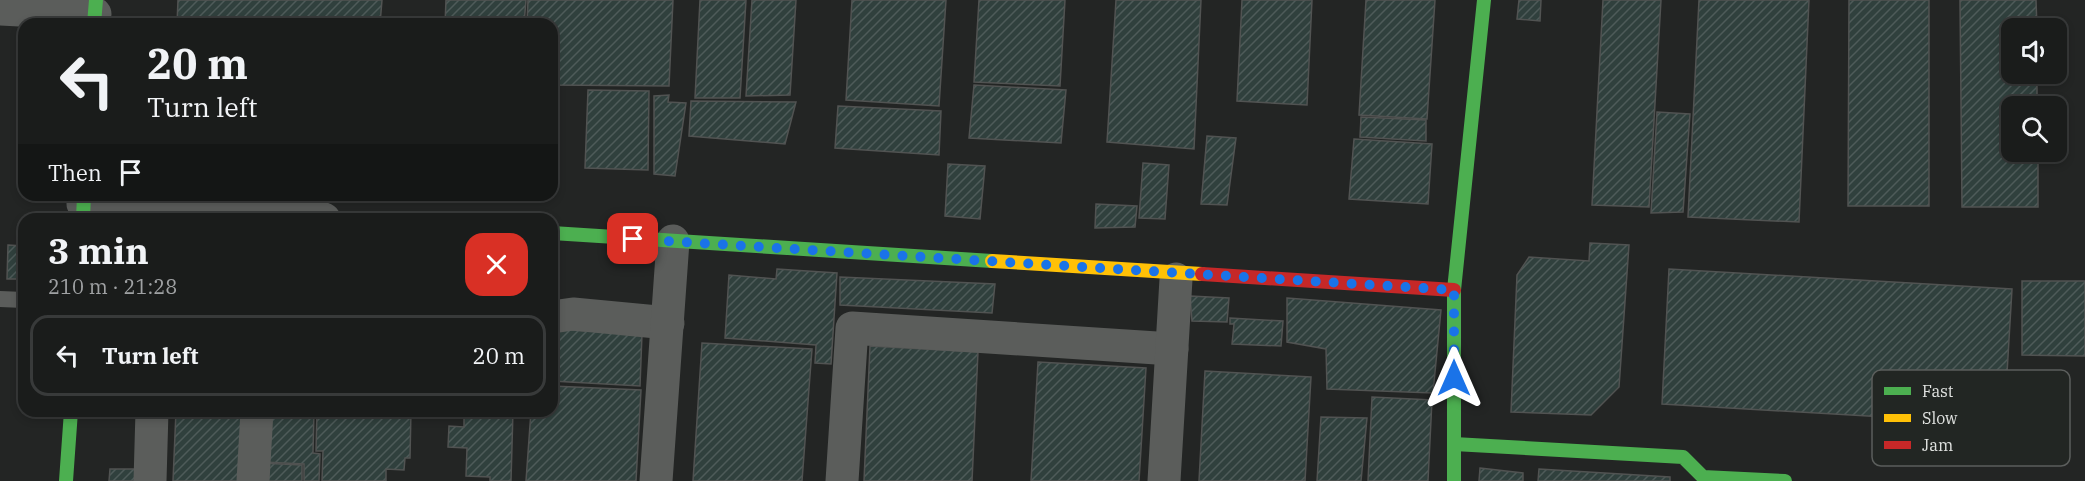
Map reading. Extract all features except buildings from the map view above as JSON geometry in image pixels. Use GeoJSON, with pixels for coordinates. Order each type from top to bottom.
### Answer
{"type":"FeatureCollection","features":[{"type":"Feature","properties":{"kind":"street"},"geometry":{"type":"LineString","coordinates":[[1454,481],[1454,290],[1484,0]]}},
{"type":"Feature","properties":{"kind":"street"},"geometry":{"type":"LineString","coordinates":[[0,9],[95,13]]}},
{"type":"Feature","properties":{"kind":"street"},"geometry":{"type":"LineString","coordinates":[[83,206],[213,213]]}},
{"type":"Feature","properties":{"kind":"street"},"geometry":{"type":"LineString","coordinates":[[558,234],[1454,290]]}},
{"type":"Feature","properties":{"kind":"street"},"geometry":{"type":"LineString","coordinates":[[656,481],[673,241]]}},
{"type":"Feature","properties":{"kind":"street"},"geometry":{"type":"LineString","coordinates":[[1164,481],[1176,279]]}},
{"type":"Feature","properties":{"kind":"street"},"geometry":{"type":"LineString","coordinates":[[558,316],[573,314],[668,323]]}},
{"type":"Feature","properties":{"kind":"street"},"geometry":{"type":"LineString","coordinates":[[842,481],[852,328],[1172,349]]}},
{"type":"Feature","properties":{"kind":"street"},"geometry":{"type":"LineString","coordinates":[[66,481],[71,417]]}},
{"type":"Feature","properties":{"kind":"street"},"geometry":{"type":"LineString","coordinates":[[150,481],[152,417]]}},
{"type":"Feature","properties":{"kind":"street"},"geometry":{"type":"LineString","coordinates":[[253,481],[258,417]]}},
{"type":"Feature","properties":{"kind":"street"},"geometry":{"type":"LineString","coordinates":[[1454,444],[1683,457],[1703,477],[1785,481]]}},
{"type":"Feature","properties":{"kind":"lane"},"geometry":{"type":"LineString","coordinates":[[0,299],[18,300]]}},
{"type":"Feature","properties":{"kind":"traffic: fast"},"geometry":{"type":"LineString","coordinates":[[94,18],[96,0]]}},
{"type":"Feature","properties":{"kind":"traffic: fast"},"geometry":{"type":"LineString","coordinates":[[1454,481],[1454,290],[1484,0]]}},
{"type":"Feature","properties":{"kind":"traffic: fast"},"geometry":{"type":"LineString","coordinates":[[83,213],[84,201]]}},
{"type":"Feature","properties":{"kind":"traffic: fast"},"geometry":{"type":"LineString","coordinates":[[558,233],[992,261]]}},
{"type":"Feature","properties":{"kind":"traffic: fast"},"geometry":{"type":"LineString","coordinates":[[66,481],[71,417]]}},
{"type":"Feature","properties":{"kind":"traffic: fast"},"geometry":{"type":"LineString","coordinates":[[1454,444],[1683,457],[1703,477],[1785,481]]}},
{"type":"Feature","properties":{"kind":"traffic: slow"},"geometry":{"type":"LineString","coordinates":[[992,261],[1202,274]]}},
{"type":"Feature","properties":{"kind":"traffic: jam"},"geometry":{"type":"LineString","coordinates":[[1202,274],[1454,290]]}},
{"type":"Feature","properties":{"kind":"route"},"geometry":{"type":"LineString","coordinates":[[633,239],[1454,290],[1454,378]]}}]}
